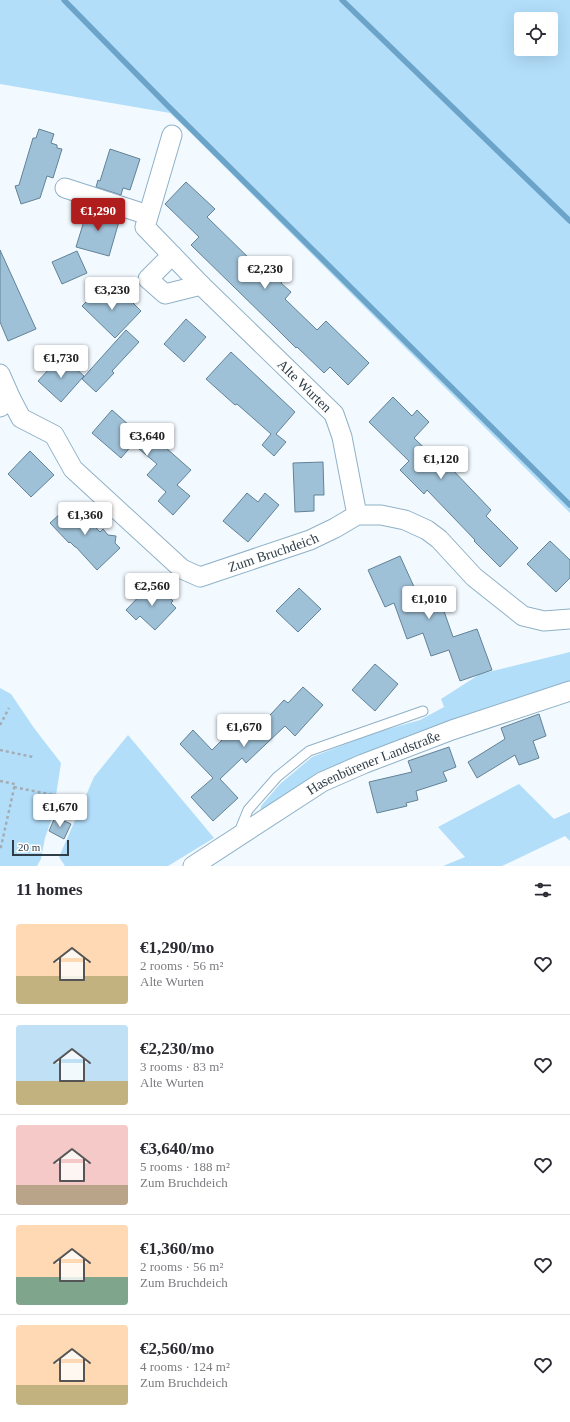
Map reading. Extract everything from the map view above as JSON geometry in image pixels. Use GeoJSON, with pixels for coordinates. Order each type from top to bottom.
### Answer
{"type":"FeatureCollection","features":[{"type":"Feature","properties":{"kind":"street","name":"Alte Wurten"},"geometry":{"type":"LineString","coordinates":[[172,135],[145,227],[201,285],[334,414],[342,437],[357,515]]}},
{"type":"Feature","properties":{"kind":"street"},"geometry":{"type":"LineString","coordinates":[[65,188],[148,214]]}},
{"type":"Feature","properties":{"kind":"street"},"geometry":{"type":"LineString","coordinates":[[172,255],[148,279],[166,294],[201,285]]}},
{"type":"Feature","properties":{"kind":"street","name":"Zum Bruchdeich"},"geometry":{"type":"LineString","coordinates":[[0,374],[5,403],[21,418],[54,435],[73,469],[182,570],[200,577],[310,540],[357,515]]}},
{"type":"Feature","properties":{"kind":"street"},"geometry":{"type":"LineString","coordinates":[[357,515],[381,515],[405,520],[427,530],[439,540],[474,577],[523,616],[544,621],[570,619]]}},
{"type":"Feature","properties":{"kind":"street","name":"Hasenbürener Landstraße"},"geometry":{"type":"LineString","coordinates":[[193,866],[322,782],[363,764],[452,730],[570,692]]}},
{"type":"Feature","properties":{"kind":"lane"},"geometry":{"type":"LineString","coordinates":[[237,838],[248,810],[277,776],[309,751],[423,711]]}},
{"type":"Feature","properties":{"kind":"path"},"geometry":{"type":"LineString","coordinates":[[0,725],[9,708]]}},
{"type":"Feature","properties":{"kind":"path"},"geometry":{"type":"LineString","coordinates":[[0,750],[32,757]]}},
{"type":"Feature","properties":{"kind":"path"},"geometry":{"type":"LineString","coordinates":[[0,781],[15,784],[0,851]]}},
{"type":"Feature","properties":{"kind":"path"},"geometry":{"type":"LineString","coordinates":[[14,787],[53,795]]}},
{"type":"Feature","properties":{"kind":"shaded area"},"geometry":{"type":"Polygon","coordinates":[[[0,0],[570,0],[570,513],[189,131],[170,113],[0,84],[0,0]]]}},
{"type":"Feature","properties":{"kind":"shaded area"},"geometry":{"type":"Polygon","coordinates":[[[570,652],[570,684],[345,761],[292,791],[260,817],[261,806],[280,784],[312,757],[374,733],[420,720],[444,707],[441,699],[480,674],[570,652]]]}},
{"type":"Feature","properties":{"kind":"shaded area"},"geometry":{"type":"Polygon","coordinates":[[[0,688],[11,694],[34,728],[61,763],[53,815],[45,838],[41,859],[37,866],[0,866],[0,688]]]}},
{"type":"Feature","properties":{"kind":"shaded area"},"geometry":{"type":"Polygon","coordinates":[[[128,735],[214,838],[168,866],[65,866],[59,857],[94,777],[128,735]]]}},
{"type":"Feature","properties":{"kind":"shaded area"},"geometry":{"type":"Polygon","coordinates":[[[519,784],[554,819],[570,812],[570,841],[565,836],[502,866],[443,866],[465,857],[438,827],[519,784]]]}},
{"type":"Feature","properties":{"kind":"building"},"geometry":{"type":"Polygon","coordinates":[[[39,129],[54,134],[51,143],[57,145],[57,148],[62,149],[53,178],[47,176],[40,198],[21,204],[15,186],[19,185],[33,138],[36,138],[39,129]]]}},
{"type":"Feature","properties":{"kind":"building"},"geometry":{"type":"Polygon","coordinates":[[[110,149],[140,159],[130,190],[123,188],[121,195],[96,187],[98,180],[100,181],[110,149]]]}},
{"type":"Feature","properties":{"kind":"building"},"geometry":{"type":"Polygon","coordinates":[[[186,182],[215,209],[207,217],[256,265],[262,260],[284,280],[281,283],[291,292],[285,299],[317,330],[326,321],[369,363],[348,385],[330,367],[324,373],[297,347],[296,348],[191,245],[199,237],[165,204],[186,182]]]}},
{"type":"Feature","properties":{"kind":"building"},"geometry":{"type":"Polygon","coordinates":[[[88,208],[120,218],[109,256],[76,247],[88,208]]]}},
{"type":"Feature","properties":{"kind":"building"},"geometry":{"type":"Polygon","coordinates":[[[0,250],[36,329],[8,341],[0,322],[0,250]]]}},
{"type":"Feature","properties":{"kind":"building"},"geometry":{"type":"Polygon","coordinates":[[[77,251],[87,273],[62,284],[52,262],[77,251]]]}},
{"type":"Feature","properties":{"kind":"building"},"geometry":{"type":"Polygon","coordinates":[[[117,287],[141,311],[115,338],[82,306],[99,289],[107,297],[117,287]]]}},
{"type":"Feature","properties":{"kind":"building"},"geometry":{"type":"Polygon","coordinates":[[[186,319],[206,337],[184,362],[164,344],[186,319]]]}},
{"type":"Feature","properties":{"kind":"building"},"geometry":{"type":"Polygon","coordinates":[[[126,330],[139,342],[112,371],[114,373],[96,392],[82,379],[126,330]]]}},
{"type":"Feature","properties":{"kind":"building"},"geometry":{"type":"Polygon","coordinates":[[[231,352],[295,412],[276,434],[286,442],[274,456],[262,445],[271,434],[206,379],[231,352]]]}},
{"type":"Feature","properties":{"kind":"building"},"geometry":{"type":"Polygon","coordinates":[[[61,356],[84,376],[61,402],[38,381],[61,356]]]}},
{"type":"Feature","properties":{"kind":"building"},"geometry":{"type":"Polygon","coordinates":[[[393,397],[412,416],[417,410],[429,422],[414,438],[446,469],[449,466],[491,510],[486,516],[518,548],[500,567],[427,490],[424,494],[400,470],[409,461],[369,422],[393,397]]]}},
{"type":"Feature","properties":{"kind":"building"},"geometry":{"type":"Polygon","coordinates":[[[112,410],[139,434],[148,424],[162,436],[158,441],[191,470],[177,485],[190,496],[173,515],[158,501],[166,492],[147,475],[157,464],[133,444],[121,458],[92,433],[112,410]]]}},
{"type":"Feature","properties":{"kind":"building"},"geometry":{"type":"Polygon","coordinates":[[[30,451],[54,475],[31,497],[8,474],[30,451]]]}},
{"type":"Feature","properties":{"kind":"building"},"geometry":{"type":"Polygon","coordinates":[[[323,462],[324,495],[314,495],[314,511],[295,512],[293,463],[323,462]]]}},
{"type":"Feature","properties":{"kind":"building"},"geometry":{"type":"Polygon","coordinates":[[[247,493],[258,502],[265,493],[279,505],[248,542],[223,521],[247,493]]]}},
{"type":"Feature","properties":{"kind":"building"},"geometry":{"type":"Polygon","coordinates":[[[72,503],[100,532],[103,529],[108,535],[116,536],[115,543],[120,548],[97,570],[76,547],[70,542],[69,543],[50,523],[72,503]]]}},
{"type":"Feature","properties":{"kind":"building"},"geometry":{"type":"Polygon","coordinates":[[[550,541],[570,560],[570,578],[556,592],[527,564],[550,541]]]}},
{"type":"Feature","properties":{"kind":"building"},"geometry":{"type":"Polygon","coordinates":[[[400,556],[420,600],[438,594],[453,637],[477,629],[492,670],[460,681],[449,650],[431,656],[423,633],[407,639],[394,603],[385,607],[368,570],[400,556]]]}},
{"type":"Feature","properties":{"kind":"building"},"geometry":{"type":"Polygon","coordinates":[[[151,584],[159,592],[161,590],[173,601],[171,603],[176,608],[155,630],[140,616],[136,620],[126,610],[151,584]]]}},
{"type":"Feature","properties":{"kind":"building"},"geometry":{"type":"Polygon","coordinates":[[[299,588],[321,609],[298,632],[276,611],[299,588]]]}},
{"type":"Feature","properties":{"kind":"building"},"geometry":{"type":"Polygon","coordinates":[[[375,664],[398,684],[375,711],[352,690],[375,664]]]}},
{"type":"Feature","properties":{"kind":"building"},"geometry":{"type":"Polygon","coordinates":[[[303,687],[323,705],[295,736],[285,726],[246,763],[242,758],[220,779],[238,798],[213,821],[191,797],[213,778],[180,744],[193,730],[212,750],[246,716],[258,728],[284,700],[288,703],[303,687]]]}},
{"type":"Feature","properties":{"kind":"building"},"geometry":{"type":"Polygon","coordinates":[[[539,714],[546,736],[533,741],[539,758],[519,765],[515,755],[477,778],[468,762],[505,739],[501,728],[539,714]]]}},
{"type":"Feature","properties":{"kind":"building"},"geometry":{"type":"Polygon","coordinates":[[[449,747],[456,767],[443,772],[447,781],[416,791],[418,800],[406,803],[407,806],[377,813],[369,782],[412,772],[408,761],[449,747]]]}},
{"type":"Feature","properties":{"kind":"building"},"geometry":{"type":"Polygon","coordinates":[[[55,817],[71,824],[64,839],[49,831],[55,817]]]}},
{"type":"Feature","properties":{"kind":"waterway"},"geometry":{"type":"LineString","coordinates":[[64,0],[167,105],[570,505]]}},
{"type":"Feature","properties":{"kind":"waterway"},"geometry":{"type":"LineString","coordinates":[[342,0],[570,221]]}}]}
